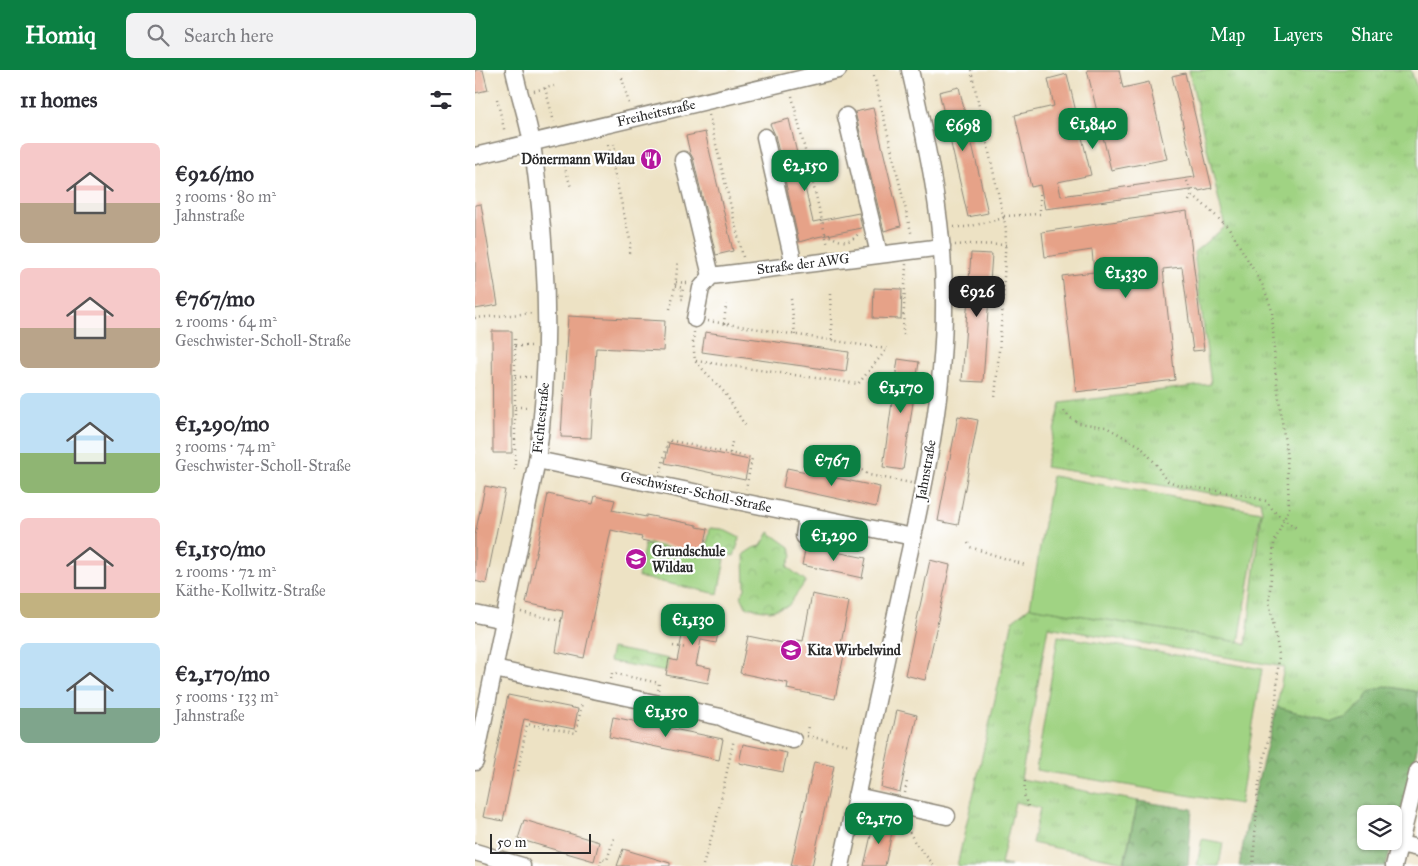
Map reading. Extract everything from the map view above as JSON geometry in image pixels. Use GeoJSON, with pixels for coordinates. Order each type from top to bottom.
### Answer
{"type":"FeatureCollection","features":[{"type":"Feature","properties":{"kind":"street","name":"Fichtestraße"},"geometry":{"type":"LineString","coordinates":[[475,762],[537,460],[543,416],[548,313],[544,243],[531,142],[513,70]]}},
{"type":"Feature","properties":{"kind":"street","name":"Freiheitstraße"},"geometry":{"type":"LineString","coordinates":[[475,156],[838,70]]}},
{"type":"Feature","properties":{"kind":"street","name":"Jahnstraße"},"geometry":{"type":"LineString","coordinates":[[841,866],[924,485],[939,392],[943,351],[944,296],[942,247],[930,161],[910,70]]}},
{"type":"Feature","properties":{"kind":"street"},"geometry":{"type":"LineString","coordinates":[[846,116],[879,254]]}},
{"type":"Feature","properties":{"kind":"street"},"geometry":{"type":"LineString","coordinates":[[765,136],[794,264]]}},
{"type":"Feature","properties":{"kind":"street"},"geometry":{"type":"LineString","coordinates":[[683,160],[711,276],[701,288],[695,319]]}},
{"type":"Feature","properties":{"kind":"street","name":"Straße der AWG"},"geometry":{"type":"LineString","coordinates":[[711,276],[794,264],[942,247]]}},
{"type":"Feature","properties":{"kind":"street","name":"Geschwister-Scholl-Straße"},"geometry":{"type":"LineString","coordinates":[[537,460],[913,537]]}},
{"type":"Feature","properties":{"kind":"street"},"geometry":{"type":"LineString","coordinates":[[804,536],[807,516]]}},
{"type":"Feature","properties":{"kind":"street"},"geometry":{"type":"LineString","coordinates":[[475,614],[504,620]]}},
{"type":"Feature","properties":{"kind":"street"},"geometry":{"type":"LineString","coordinates":[[494,669],[721,717],[733,723],[800,738]]}},
{"type":"Feature","properties":{"kind":"street"},"geometry":{"type":"LineString","coordinates":[[1402,836],[1418,771]]}},
{"type":"Feature","properties":{"kind":"street"},"geometry":{"type":"LineString","coordinates":[[856,796],[947,816]]}},
{"type":"Feature","properties":{"kind":"street"},"geometry":{"type":"LineString","coordinates":[[1402,844],[1418,848]]}},
{"type":"Feature","properties":{"kind":"street"},"geometry":{"type":"LineString","coordinates":[[1394,866],[1398,850]]}},
{"type":"Feature","properties":{"kind":"street"},"geometry":{"type":"LineString","coordinates":[[475,852],[522,866]]}},
{"type":"Feature","properties":{"kind":"path"},"geometry":{"type":"LineString","coordinates":[[971,70],[1004,217],[1006,245],[995,398]]}},
{"type":"Feature","properties":{"kind":"path"},"geometry":{"type":"LineString","coordinates":[[874,76],[911,251],[904,335]]}},
{"type":"Feature","properties":{"kind":"path"},"geometry":{"type":"LineString","coordinates":[[622,78],[630,108]]}},
{"type":"Feature","properties":{"kind":"path"},"geometry":{"type":"LineString","coordinates":[[519,94],[554,86]]}},
{"type":"Feature","properties":{"kind":"path"},"geometry":{"type":"LineString","coordinates":[[545,88],[555,126]]}},
{"type":"Feature","properties":{"kind":"path"},"geometry":{"type":"LineString","coordinates":[[497,99],[506,137]]}},
{"type":"Feature","properties":{"kind":"path"},"geometry":{"type":"LineString","coordinates":[[792,99],[831,260]]}},
{"type":"Feature","properties":{"kind":"path"},"geometry":{"type":"LineString","coordinates":[[710,118],[745,271]]}},
{"type":"Feature","properties":{"kind":"path"},"geometry":{"type":"LineString","coordinates":[[613,167],[618,162],[614,144]]}},
{"type":"Feature","properties":{"kind":"path"},"geometry":{"type":"LineString","coordinates":[[608,145],[631,244],[629,254]]}},
{"type":"Feature","properties":{"kind":"path"},"geometry":{"type":"LineString","coordinates":[[561,156],[571,187]]}},
{"type":"Feature","properties":{"kind":"path"},"geometry":{"type":"LineString","coordinates":[[1187,181],[1192,194],[1229,228],[1263,286],[1272,310],[1275,369],[1287,458],[1289,508],[1274,543],[1269,600],[1279,654],[1276,701],[1258,788],[1253,866]]}},
{"type":"Feature","properties":{"kind":"path"},"geometry":{"type":"LineString","coordinates":[[961,227],[1004,217],[1040,214],[1040,193]]}},
{"type":"Feature","properties":{"kind":"path"},"geometry":{"type":"LineString","coordinates":[[1189,201],[1192,194]]}},
{"type":"Feature","properties":{"kind":"path"},"geometry":{"type":"LineString","coordinates":[[825,234],[851,242],[858,233]]}},
{"type":"Feature","properties":{"kind":"path"},"geometry":{"type":"LineString","coordinates":[[963,244],[1006,245]]}},
{"type":"Feature","properties":{"kind":"path"},"geometry":{"type":"LineString","coordinates":[[670,310],[676,282],[677,262]]}},
{"type":"Feature","properties":{"kind":"path"},"geometry":{"type":"LineString","coordinates":[[675,286],[683,288],[681,299],[684,300],[687,283],[676,282]]}},
{"type":"Feature","properties":{"kind":"path"},"geometry":{"type":"LineString","coordinates":[[829,294],[832,341]]}},
{"type":"Feature","properties":{"kind":"path"},"geometry":{"type":"LineString","coordinates":[[791,299],[795,335]]}},
{"type":"Feature","properties":{"kind":"path"},"geometry":{"type":"LineString","coordinates":[[724,324],[726,304]]}},
{"type":"Feature","properties":{"kind":"path"},"geometry":{"type":"LineString","coordinates":[[475,318],[534,313]]}},
{"type":"Feature","properties":{"kind":"path"},"geometry":{"type":"LineString","coordinates":[[695,361],[858,384],[887,349],[695,319],[693,342],[695,361],[725,393],[746,427]]}},
{"type":"Feature","properties":{"kind":"path"},"geometry":{"type":"LineString","coordinates":[[515,339],[515,470]]}},
{"type":"Feature","properties":{"kind":"path"},"geometry":{"type":"LineString","coordinates":[[515,346],[534,346]]}},
{"type":"Feature","properties":{"kind":"path"},"geometry":{"type":"LineString","coordinates":[[515,377],[533,377]]}},
{"type":"Feature","properties":{"kind":"path"},"geometry":{"type":"LineString","coordinates":[[515,407],[530,407]]}},
{"type":"Feature","properties":{"kind":"path"},"geometry":{"type":"LineString","coordinates":[[1064,411],[1069,418],[1079,423],[1106,427],[1140,446],[1168,481],[1179,485],[1248,496],[1266,501],[1274,512],[1298,529]]}},
{"type":"Feature","properties":{"kind":"path"},"geometry":{"type":"LineString","coordinates":[[515,438],[521,438]]}},
{"type":"Feature","properties":{"kind":"path"},"geometry":{"type":"LineString","coordinates":[[658,484],[668,440],[752,458],[744,502]]}},
{"type":"Feature","properties":{"kind":"path"},"geometry":{"type":"LineString","coordinates":[[730,453],[732,442]]}},
{"type":"Feature","properties":{"kind":"path"},"geometry":{"type":"LineString","coordinates":[[862,470],[869,475],[924,485]]}},
{"type":"Feature","properties":{"kind":"path"},"geometry":{"type":"LineString","coordinates":[[831,551],[834,535]]}},
{"type":"Feature","properties":{"kind":"path"},"geometry":{"type":"LineString","coordinates":[[968,543],[969,547],[1025,565]]}},
{"type":"Feature","properties":{"kind":"path"},"geometry":{"type":"LineString","coordinates":[[519,612],[561,620]]}},
{"type":"Feature","properties":{"kind":"path"},"geometry":{"type":"LineString","coordinates":[[673,646],[687,648]]}},
{"type":"Feature","properties":{"kind":"path"},"geometry":{"type":"LineString","coordinates":[[518,771],[527,724],[577,733],[583,699]]}},
{"type":"Feature","properties":{"kind":"path"},"geometry":{"type":"LineString","coordinates":[[800,738],[808,725]]}},
{"type":"Feature","properties":{"kind":"path"},"geometry":{"type":"LineString","coordinates":[[703,864],[716,822],[734,739]]}},
{"type":"Feature","properties":{"kind":"path"},"geometry":{"type":"LineString","coordinates":[[1025,781],[1024,796],[1029,809]]}},
{"type":"Feature","properties":{"kind":"path"},"geometry":{"type":"LineString","coordinates":[[893,805],[902,816],[915,843],[935,866]]}},
{"type":"Feature","properties":{"kind":"path"},"geometry":{"type":"LineString","coordinates":[[600,866],[602,858],[607,860],[614,838]]}},
{"type":"Feature","properties":{"kind":"green space"},"geometry":{"type":"Polygon","coordinates":[[[1189,70],[1411,70],[1418,91],[1418,692],[1385,686],[1369,693],[1361,704],[1347,717],[1333,722],[1277,707],[1284,667],[1048,627],[1021,779],[1138,801],[1124,862],[1032,843],[1040,808],[1015,802],[1001,864],[1010,866],[957,866],[1013,620],[1030,607],[1239,642],[1246,645],[1262,511],[1260,501],[1045,467],[1061,403],[1211,384],[1194,252],[1225,227],[1189,70]]]}},
{"type":"Feature","properties":{"kind":"green space"},"geometry":{"type":"Polygon","coordinates":[[[1052,476],[1261,512],[1239,642],[1030,607],[1052,476]]]}},
{"type":"Feature","properties":{"kind":"green space"},"geometry":{"type":"Polygon","coordinates":[[[710,528],[722,529],[740,538],[734,556],[706,550],[710,528]]]}},
{"type":"Feature","properties":{"kind":"green space"},"geometry":{"type":"Polygon","coordinates":[[[769,532],[790,547],[792,556],[787,567],[806,581],[788,606],[770,611],[746,607],[741,596],[745,589],[744,554],[753,548],[761,546],[769,532]]]}},
{"type":"Feature","properties":{"kind":"green space"},"geometry":{"type":"Polygon","coordinates":[[[645,543],[725,559],[718,594],[638,577],[645,543]]]}},
{"type":"Feature","properties":{"kind":"green space"},"geometry":{"type":"Polygon","coordinates":[[[1058,636],[1262,669],[1240,804],[1036,770],[1058,636]]]}},
{"type":"Feature","properties":{"kind":"green space"},"geometry":{"type":"Polygon","coordinates":[[[612,648],[669,659],[666,672],[609,661],[612,648]]]}},
{"type":"Feature","properties":{"kind":"green space"},"geometry":{"type":"Polygon","coordinates":[[[1385,686],[1418,692],[1418,745],[1402,807],[1402,805],[1357,805],[1357,850],[1390,850],[1386,866],[1239,866],[1247,823],[1277,707],[1333,722],[1347,717],[1361,704],[1369,692],[1385,686]]]}},
{"type":"Feature","properties":{"kind":"green space"},"geometry":{"type":"Polygon","coordinates":[[[1138,801],[1192,809],[1188,866],[1124,866],[1138,801]]]}},
{"type":"Feature","properties":{"kind":"green space"},"geometry":{"type":"Polygon","coordinates":[[[1202,839],[1223,843],[1219,866],[1197,866],[1202,839]]]}},
{"type":"Feature","properties":{"kind":"building"},"geometry":{"type":"Polygon","coordinates":[[[475,70],[483,70],[488,90],[475,93],[475,70]]]}},
{"type":"Feature","properties":{"kind":"building"},"geometry":{"type":"Polygon","coordinates":[[[1087,70],[1119,70],[1123,88],[1149,82],[1167,159],[1111,170],[1087,70]]]}},
{"type":"Feature","properties":{"kind":"building"},"geometry":{"type":"Polygon","coordinates":[[[1185,73],[1212,188],[1045,209],[1040,185],[1031,187],[1015,115],[1054,106],[1048,79],[1067,74],[1091,175],[1058,182],[1061,196],[1195,177],[1172,76],[1185,73]]]}},
{"type":"Feature","properties":{"kind":"building"},"geometry":{"type":"Polygon","coordinates":[[[959,87],[988,213],[968,217],[939,92],[959,87]]]}},
{"type":"Feature","properties":{"kind":"building"},"geometry":{"type":"Polygon","coordinates":[[[873,108],[901,226],[884,231],[855,112],[873,108]]]}},
{"type":"Feature","properties":{"kind":"building"},"geometry":{"type":"Polygon","coordinates":[[[789,119],[813,222],[859,213],[862,228],[799,242],[775,135],[770,124],[789,119]]]}},
{"type":"Feature","properties":{"kind":"building"},"geometry":{"type":"Polygon","coordinates":[[[705,132],[733,251],[716,255],[686,136],[705,132]]]}},
{"type":"Feature","properties":{"kind":"building"},"geometry":{"type":"Polygon","coordinates":[[[481,204],[498,305],[475,309],[475,205],[481,204]]]}},
{"type":"Feature","properties":{"kind":"building"},"geometry":{"type":"Polygon","coordinates":[[[1187,211],[1204,350],[1193,351],[1182,267],[1163,269],[1175,380],[1076,392],[1062,276],[1094,272],[1092,250],[1045,257],[1042,232],[1187,211]]]}},
{"type":"Feature","properties":{"kind":"building"},"geometry":{"type":"Polygon","coordinates":[[[971,253],[992,254],[983,382],[962,381],[971,253]]]}},
{"type":"Feature","properties":{"kind":"building"},"geometry":{"type":"Polygon","coordinates":[[[874,288],[902,289],[901,319],[873,318],[874,288]]]}},
{"type":"Feature","properties":{"kind":"building"},"geometry":{"type":"Polygon","coordinates":[[[568,316],[665,321],[663,351],[596,348],[591,438],[561,437],[568,316]]]}},
{"type":"Feature","properties":{"kind":"building"},"geometry":{"type":"Polygon","coordinates":[[[492,331],[512,331],[512,453],[493,453],[492,331]]]}},
{"type":"Feature","properties":{"kind":"building"},"geometry":{"type":"Polygon","coordinates":[[[705,332],[849,352],[846,372],[702,352],[705,332]]]}},
{"type":"Feature","properties":{"kind":"building"},"geometry":{"type":"Polygon","coordinates":[[[898,359],[919,362],[903,470],[883,467],[898,359]]]}},
{"type":"Feature","properties":{"kind":"building"},"geometry":{"type":"Polygon","coordinates":[[[958,416],[978,420],[958,525],[938,521],[958,416]]]}},
{"type":"Feature","properties":{"kind":"building"},"geometry":{"type":"Polygon","coordinates":[[[669,443],[749,460],[745,480],[665,463],[669,443]]]}},
{"type":"Feature","properties":{"kind":"building"},"geometry":{"type":"Polygon","coordinates":[[[787,468],[880,487],[876,507],[783,487],[787,468]]]}},
{"type":"Feature","properties":{"kind":"building"},"geometry":{"type":"Polygon","coordinates":[[[485,486],[505,490],[486,584],[475,581],[475,535],[485,486]]]}},
{"type":"Feature","properties":{"kind":"building"},"geometry":{"type":"Polygon","coordinates":[[[548,494],[593,504],[595,496],[615,500],[612,510],[697,525],[697,527],[708,529],[703,551],[641,540],[642,537],[611,530],[584,658],[556,652],[563,611],[526,603],[548,494]]]}},
{"type":"Feature","properties":{"kind":"building"},"geometry":{"type":"Polygon","coordinates":[[[806,546],[866,558],[862,578],[802,565],[806,546]]]}},
{"type":"Feature","properties":{"kind":"building"},"geometry":{"type":"Polygon","coordinates":[[[930,560],[950,565],[925,680],[905,675],[930,560]]]}},
{"type":"Feature","properties":{"kind":"building"},"geometry":{"type":"Polygon","coordinates":[[[812,594],[849,602],[840,649],[845,650],[835,699],[787,689],[788,683],[740,673],[748,636],[796,646],[797,640],[803,641],[812,594]]]}},
{"type":"Feature","properties":{"kind":"building"},"geometry":{"type":"Polygon","coordinates":[[[679,611],[721,620],[716,643],[701,640],[696,665],[711,668],[708,683],[666,675],[669,659],[677,661],[682,636],[674,634],[679,611]]]}},
{"type":"Feature","properties":{"kind":"building"},"geometry":{"type":"Polygon","coordinates":[[[508,695],[578,709],[574,729],[524,719],[503,821],[483,817],[508,695]]]}},
{"type":"Feature","properties":{"kind":"building"},"geometry":{"type":"Polygon","coordinates":[[[897,710],[917,715],[900,792],[881,787],[897,710]]]}},
{"type":"Feature","properties":{"kind":"building"},"geometry":{"type":"Polygon","coordinates":[[[613,717],[723,739],[719,760],[609,737],[613,717]]]}},
{"type":"Feature","properties":{"kind":"building"},"geometry":{"type":"Polygon","coordinates":[[[743,744],[787,753],[783,772],[739,763],[743,744]]]}},
{"type":"Feature","properties":{"kind":"building"},"geometry":{"type":"Polygon","coordinates":[[[814,762],[834,766],[827,799],[812,866],[791,866],[814,762]]]}},
{"type":"Feature","properties":{"kind":"building"},"geometry":{"type":"Polygon","coordinates":[[[524,820],[599,842],[594,861],[518,839],[524,820]]]}},
{"type":"Feature","properties":{"kind":"building"},"geometry":{"type":"Polygon","coordinates":[[[874,822],[893,827],[885,866],[864,866],[874,822]]]}},
{"type":"Feature","properties":{"kind":"building"},"geometry":{"type":"Polygon","coordinates":[[[623,849],[670,863],[670,866],[617,866],[623,849]]]}},
{"type":"Feature","properties":{"kind":"place","name":"Dönermann Wildau"},"geometry":{"type":"Point","coordinates":[651,159]}},
{"type":"Feature","properties":{"kind":"place","name":"Grundschule Wildau"},"geometry":{"type":"Point","coordinates":[636,559]}},
{"type":"Feature","properties":{"kind":"place","name":"Kita Wirbelwind"},"geometry":{"type":"Point","coordinates":[791,650]}}]}
